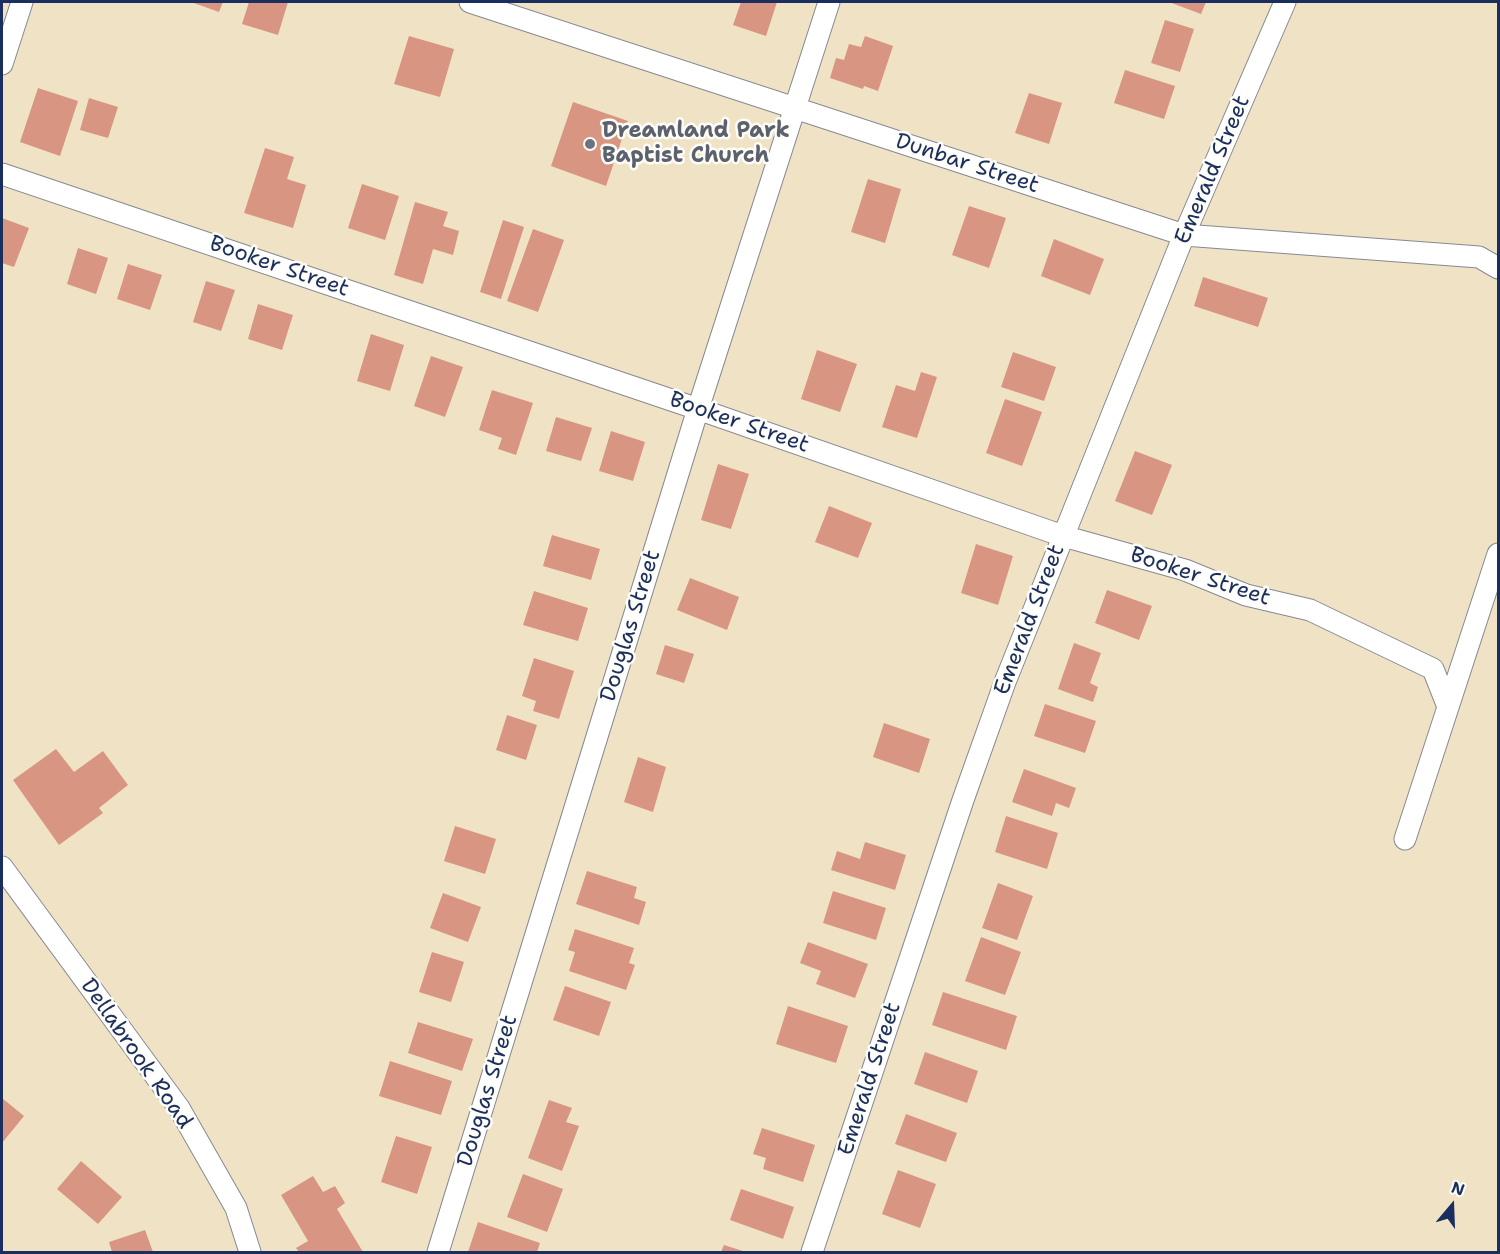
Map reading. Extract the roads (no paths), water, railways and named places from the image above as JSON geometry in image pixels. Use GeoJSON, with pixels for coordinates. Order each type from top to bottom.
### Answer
{"type":"FeatureCollection","features":[{"type":"Feature","properties":{"kind":"street"},"geometry":{"type":"LineString","coordinates":[[2,64],[22,2]]}},
{"type":"Feature","properties":{"kind":"street","name":"Dunbar Street"},"geometry":{"type":"LineString","coordinates":[[470,2],[1184,235],[1479,257],[1498,268]]}},
{"type":"Feature","properties":{"kind":"street","name":"Douglas Street"},"geometry":{"type":"LineString","coordinates":[[438,1252],[698,409],[829,2]]}},
{"type":"Feature","properties":{"kind":"street","name":"Emerald Street"},"geometry":{"type":"LineString","coordinates":[[812,1252],[963,800],[1005,682],[1184,235],[1285,2]]}},
{"type":"Feature","properties":{"kind":"street","name":"Booker Street"},"geometry":{"type":"LineString","coordinates":[[2,174],[698,409],[1063,536],[1185,570],[1246,595],[1310,610],[1433,669],[1448,707]]}},
{"type":"Feature","properties":{"kind":"street"},"geometry":{"type":"LineString","coordinates":[[1405,838],[1498,554]]}},
{"type":"Feature","properties":{"kind":"street","name":"Dellabrook Road"},"geometry":{"type":"LineString","coordinates":[[2,867],[178,1108],[236,1208],[250,1252]]}},
{"type":"Feature","properties":{"kind":"place","name":"Dreamland Park Baptist Church"},"geometry":{"type":"Point","coordinates":[590,144]}}]}
